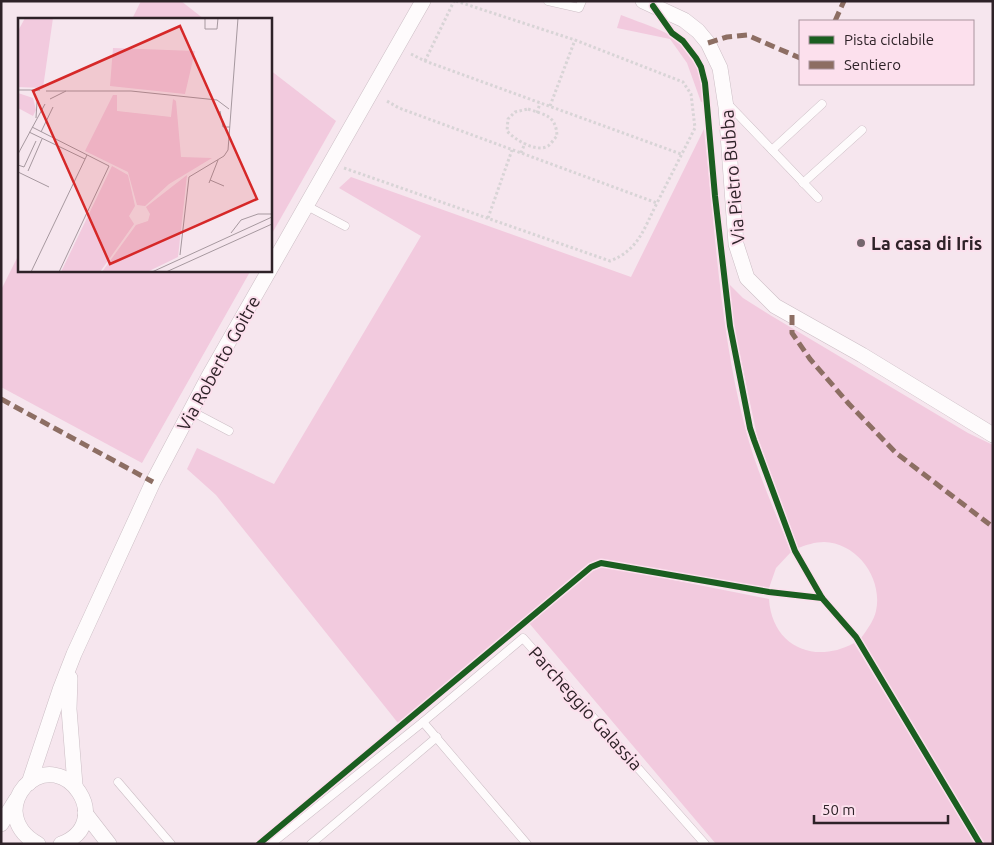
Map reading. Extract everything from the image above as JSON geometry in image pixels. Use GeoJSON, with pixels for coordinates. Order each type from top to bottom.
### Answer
{"type":"FeatureCollection","features":[{"type":"Feature","properties":{"kind":"street","name":"Via Roberto Goitre"},"geometry":{"type":"LineString","coordinates":[[271,270],[423,1]]}},
{"type":"Feature","properties":{"kind":"street","name":"Via Pietro Bubba"},"geometry":{"type":"LineString","coordinates":[[643,1],[684,20],[698,31],[708,43],[720,68],[725,101],[736,244],[747,278],[775,306],[862,355],[993,434]]}},
{"type":"Feature","properties":{"kind":"street","name":"Via Roberto Goitre"},"geometry":{"type":"LineString","coordinates":[[17,799],[29,783],[74,654],[153,482],[270,271]]}},
{"type":"Feature","properties":{"kind":"street","name":"Via Roberto Goitre"},"geometry":{"type":"LineString","coordinates":[[74,654],[69,685],[69,709],[75,785]]}},
{"type":"Feature","properties":{"kind":"street"},"geometry":{"type":"LineString","coordinates":[[29,783],[48,775],[57,776],[67,779],[81,793],[85,802],[86,812],[83,824],[77,834],[61,844]]}},
{"type":"Feature","properties":{"kind":"street"},"geometry":{"type":"LineString","coordinates":[[1,824],[17,799]]}},
{"type":"Feature","properties":{"kind":"street"},"geometry":{"type":"LineString","coordinates":[[17,799],[15,809],[16,821],[22,832],[31,842]]}},
{"type":"Feature","properties":{"kind":"street"},"geometry":{"type":"LineString","coordinates":[[86,812],[109,844]]}},
{"type":"Feature","properties":{"kind":"lane"},"geometry":{"type":"LineString","coordinates":[[548,1],[579,8],[582,1]]}},
{"type":"Feature","properties":{"kind":"lane"},"geometry":{"type":"LineString","coordinates":[[725,101],[818,198]]}},
{"type":"Feature","properties":{"kind":"lane"},"geometry":{"type":"LineString","coordinates":[[772,150],[822,104]]}},
{"type":"Feature","properties":{"kind":"lane"},"geometry":{"type":"LineString","coordinates":[[803,182],[862,130]]}},
{"type":"Feature","properties":{"kind":"lane"},"geometry":{"type":"LineString","coordinates":[[307,206],[345,226]]}},
{"type":"Feature","properties":{"kind":"lane"},"geometry":{"type":"LineString","coordinates":[[191,411],[229,432]]}},
{"type":"Feature","properties":{"kind":"lane","name":"Parcheggio Galassia"},"geometry":{"type":"LineString","coordinates":[[271,844],[423,722],[523,638],[705,844]]}},
{"type":"Feature","properties":{"kind":"lane"},"geometry":{"type":"LineString","coordinates":[[423,722],[527,844]]}},
{"type":"Feature","properties":{"kind":"lane"},"geometry":{"type":"LineString","coordinates":[[311,844],[437,737]]}},
{"type":"Feature","properties":{"kind":"lane"},"geometry":{"type":"LineString","coordinates":[[118,782],[171,844]]}},
{"type":"Feature","properties":{"kind":"path"},"geometry":{"type":"LineString","coordinates":[[331,163],[610,262],[622,257],[635,246],[694,128],[691,94],[683,82],[575,40],[455,1],[425,61]]}},
{"type":"Feature","properties":{"kind":"path"},"geometry":{"type":"LineString","coordinates":[[550,106],[575,40]]}},
{"type":"Feature","properties":{"kind":"path"},"geometry":{"type":"LineString","coordinates":[[397,46],[425,61],[681,154]]}},
{"type":"Feature","properties":{"kind":"path"},"geometry":{"type":"LineString","coordinates":[[371,92],[399,108],[657,203]]}},
{"type":"Feature","properties":{"kind":"path"},"geometry":{"type":"LineString","coordinates":[[537,113],[540,103]]}},
{"type":"Feature","properties":{"kind":"path"},"geometry":{"type":"LineString","coordinates":[[528,109],[537,113],[550,117],[556,125],[557,136],[548,146],[539,148],[514,139],[508,131],[508,119],[516,112],[528,109]]}},
{"type":"Feature","properties":{"kind":"path"},"geometry":{"type":"LineString","coordinates":[[521,153],[525,143]]}},
{"type":"Feature","properties":{"kind":"path"},"geometry":{"type":"LineString","coordinates":[[488,218],[512,150]]}},
{"type":"Feature","properties":{"kind":"shaded area"},"geometry":{"type":"Polygon","coordinates":[[[141,1],[181,1],[203,18],[132,18],[141,1]]]}},
{"type":"Feature","properties":{"kind":"shaded area"},"geometry":{"type":"Polygon","coordinates":[[[621,15],[666,33],[686,46],[698,66],[705,101],[701,102],[687,63],[670,39],[617,28],[621,15]]]}},
{"type":"Feature","properties":{"kind":"shaded area"},"geometry":{"type":"Polygon","coordinates":[[[271,71],[336,121],[271,235],[271,71]]]}},
{"type":"Feature","properties":{"kind":"shaded area"},"geometry":{"type":"Polygon","coordinates":[[[704,129],[719,279],[737,391],[755,459],[791,552],[776,568],[769,588],[755,588],[600,560],[591,562],[398,723],[216,495],[187,469],[197,448],[274,484],[421,236],[339,188],[351,177],[631,277],[704,129]]]}},
{"type":"Feature","properties":{"kind":"shaded area"},"geometry":{"type":"Polygon","coordinates":[[[18,256],[18,271],[250,271],[142,463],[1,387],[1,290],[18,256]]]}},
{"type":"Feature","properties":{"kind":"shaded area"},"geometry":{"type":"Polygon","coordinates":[[[729,284],[743,298],[770,315],[968,433],[993,445],[993,844],[984,844],[861,638],[874,618],[876,611],[876,587],[872,575],[857,556],[836,544],[821,542],[798,548],[757,436],[734,327],[729,284]]]}},
{"type":"Feature","properties":{"kind":"shaded area"},"geometry":{"type":"Polygon","coordinates":[[[603,566],[769,599],[772,615],[778,629],[798,647],[810,651],[824,652],[854,643],[976,844],[716,844],[529,623],[592,569],[603,566]]]}},
{"type":"Feature","properties":{"kind":"marked path"},"geometry":{"type":"LineString","coordinates":[[835,20],[844,1]]}},
{"type":"Feature","properties":{"kind":"marked path"},"geometry":{"type":"LineString","coordinates":[[708,43],[727,37],[747,35],[799,58]]}},
{"type":"Feature","properties":{"kind":"marked path"},"geometry":{"type":"LineString","coordinates":[[792,315],[792,333],[810,359],[849,404],[896,453],[993,527]]}},
{"type":"Feature","properties":{"kind":"marked path"},"geometry":{"type":"LineString","coordinates":[[1,399],[153,482]]}},
{"type":"Feature","properties":{"kind":"cycle path"},"geometry":{"type":"LineString","coordinates":[[653,6],[672,33],[683,41],[701,67],[705,83],[715,196],[730,326],[750,428],[795,551],[822,598],[856,637],[980,844]]}},
{"type":"Feature","properties":{"kind":"cycle path"},"geometry":{"type":"LineString","coordinates":[[259,844],[591,567],[601,563],[769,592],[822,598]]}},
{"type":"Feature","properties":{"kind":"place","name":"La casa di Iris"},"geometry":{"type":"Point","coordinates":[861,243]}}]}
